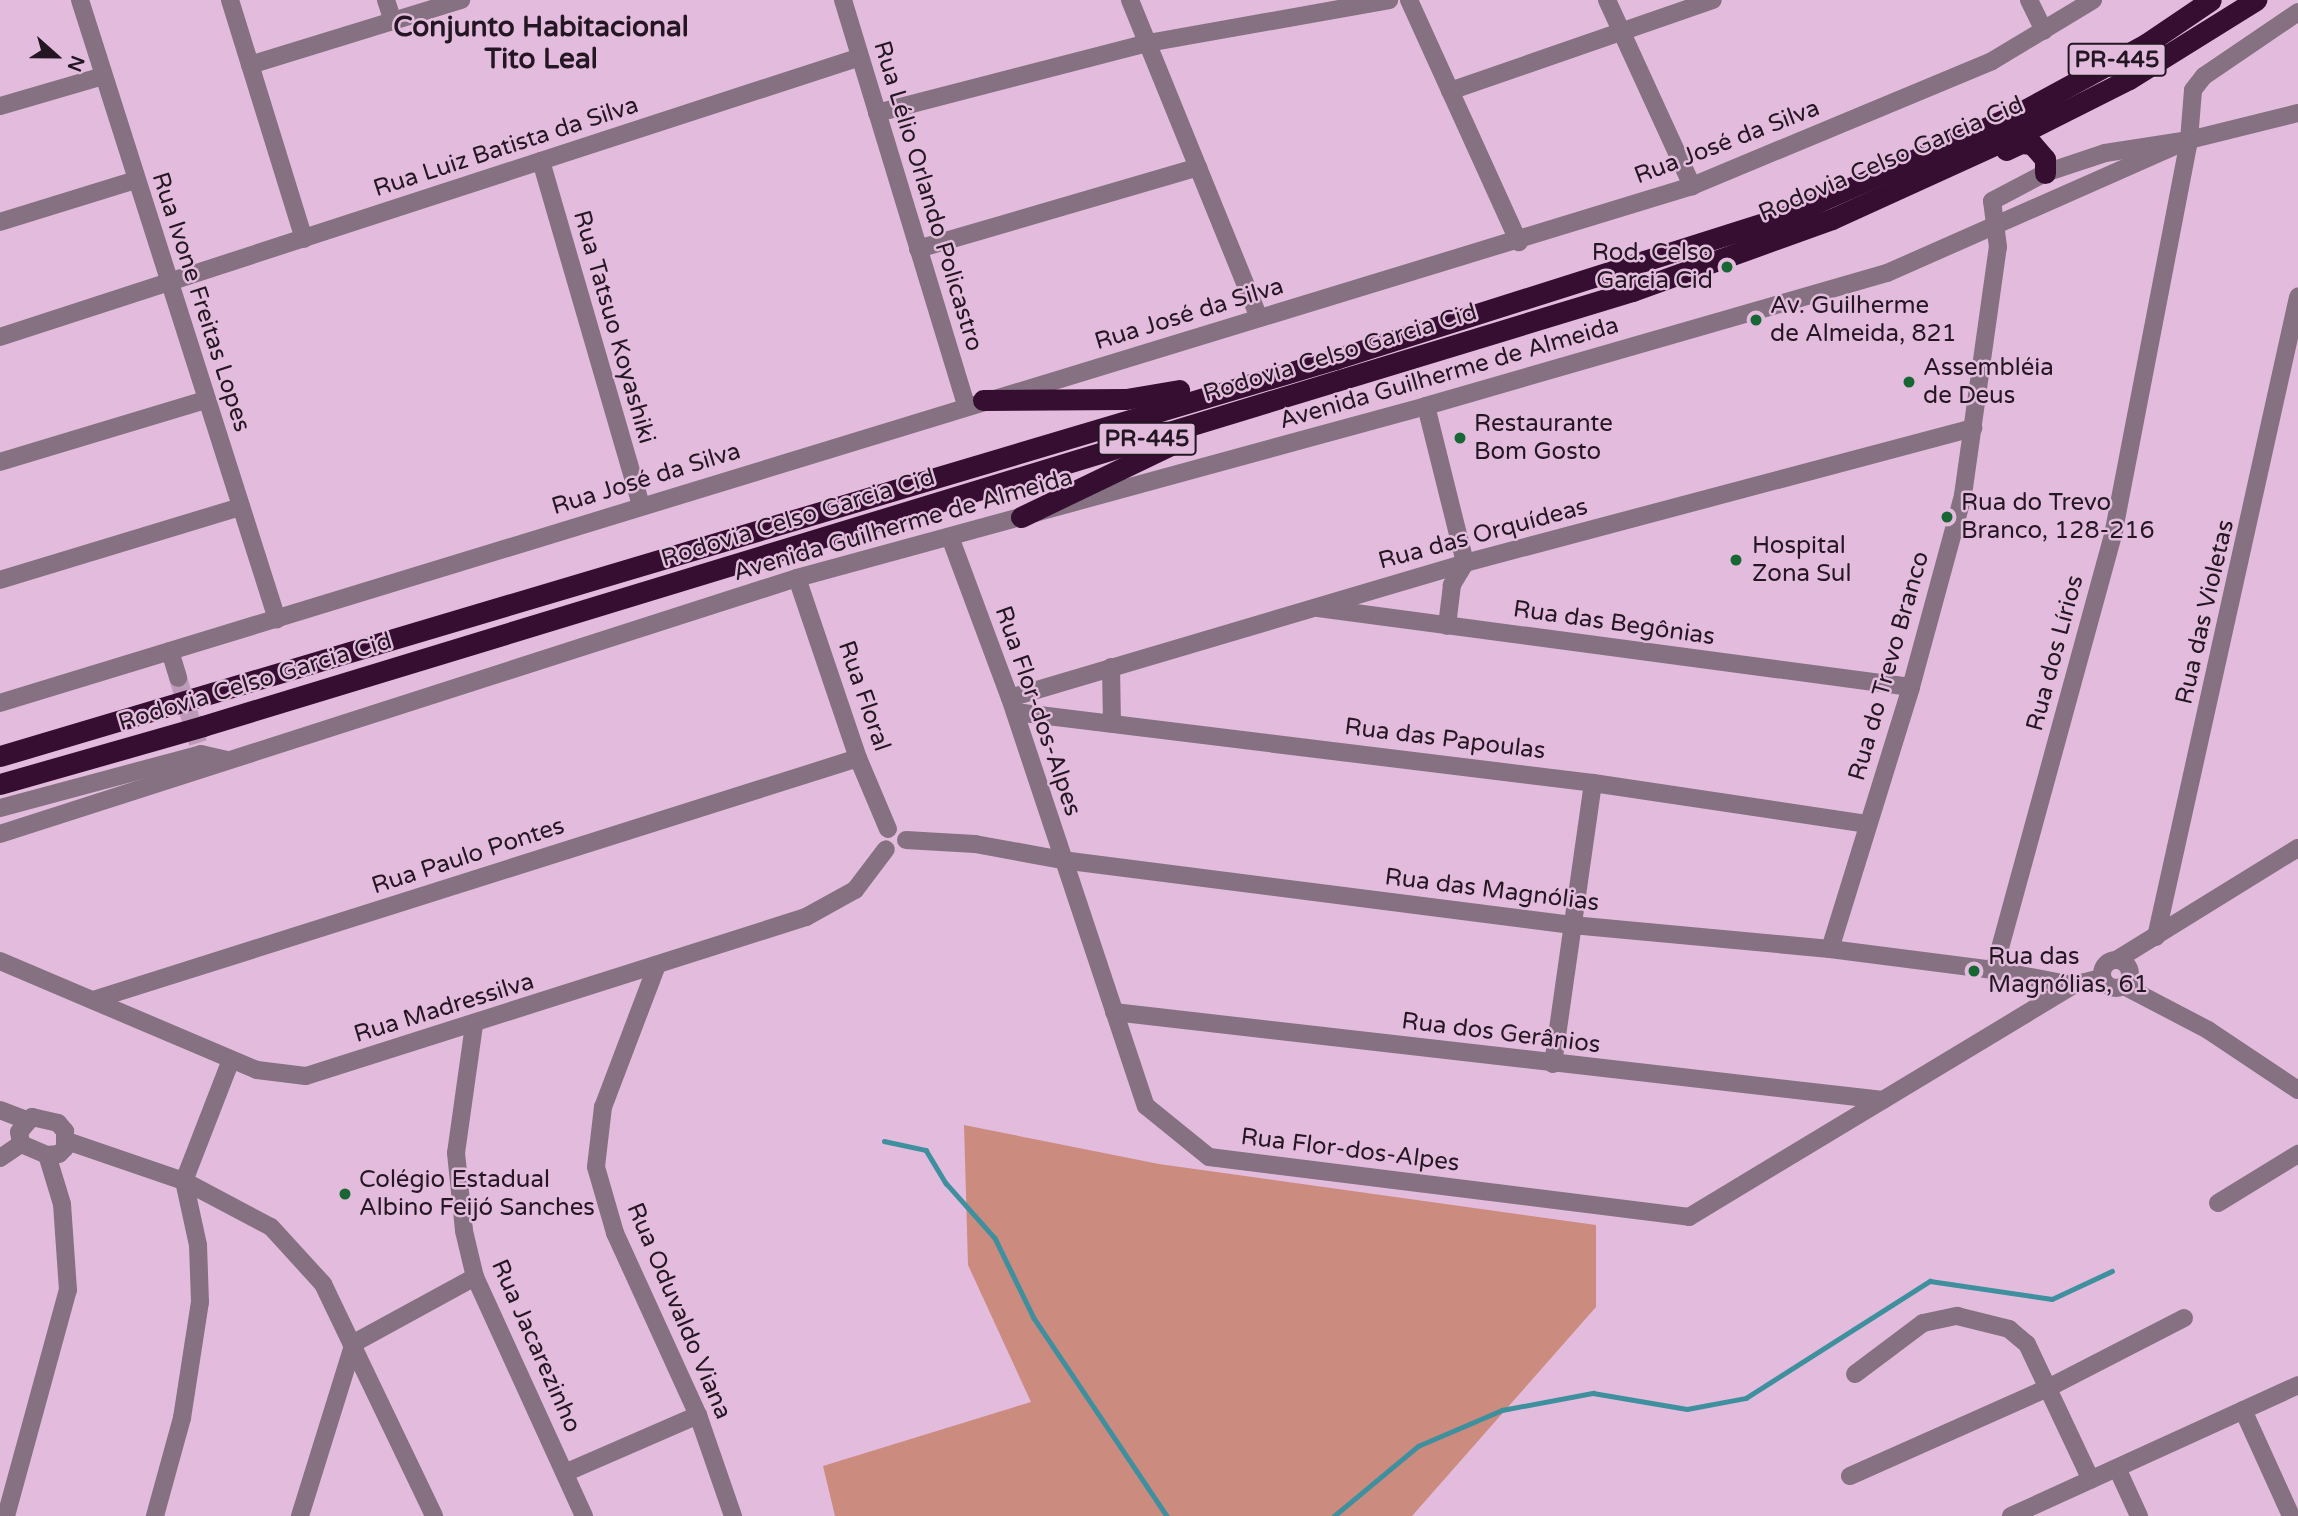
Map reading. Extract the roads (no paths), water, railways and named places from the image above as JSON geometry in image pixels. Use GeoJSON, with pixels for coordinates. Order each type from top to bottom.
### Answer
{"type":"FeatureCollection","features":[{"type":"Feature","properties":{"kind":"highway"},"geometry":{"type":"LineString","coordinates":[[2175,26],[2197,0]]}},
{"type":"Feature","properties":{"kind":"highway","name":"Rodovia Celso Garcia Cid"},"geometry":{"type":"LineString","coordinates":[[0,756],[1335,359],[1789,215],[2019,114],[2175,26],[2211,0]]}},
{"type":"Feature","properties":{"kind":"highway","name":"Rodovia Celso Garcia Cid"},"geometry":{"type":"LineString","coordinates":[[0,784],[203,726],[1632,291],[1832,219],[2129,79],[2256,0]]}},
{"type":"Feature","properties":{"kind":"highway"},"geometry":{"type":"LineString","coordinates":[[1832,219],[1902,198],[2021,143],[2040,150],[2045,173]]}},
{"type":"Feature","properties":{"kind":"highway"},"geometry":{"type":"LineString","coordinates":[[974,403],[1126,399],[1286,364],[1335,359]]}},
{"type":"Feature","properties":{"kind":"highway"},"geometry":{"type":"LineString","coordinates":[[1021,517],[1178,441],[1281,406],[1311,390]]}},
{"type":"Feature","properties":{"kind":"street","name":"Rua Ivone Freitas Lopes"},"geometry":{"type":"LineString","coordinates":[[80,0],[277,619]]}},
{"type":"Feature","properties":{"kind":"street"},"geometry":{"type":"LineString","coordinates":[[230,0],[304,239]]}},
{"type":"Feature","properties":{"kind":"street"},"geometry":{"type":"LineString","coordinates":[[386,0],[393,22]]}},
{"type":"Feature","properties":{"kind":"street"},"geometry":{"type":"LineString","coordinates":[[250,65],[461,0]]}},
{"type":"Feature","properties":{"kind":"street","name":"Rua Lélio Orlando Policastro"},"geometry":{"type":"LineString","coordinates":[[843,0],[918,249],[974,403]]}},
{"type":"Feature","properties":{"kind":"street"},"geometry":{"type":"LineString","coordinates":[[1130,0],[1259,318]]}},
{"type":"Feature","properties":{"kind":"street"},"geometry":{"type":"LineString","coordinates":[[877,114],[1148,43],[1389,0]]}},
{"type":"Feature","properties":{"kind":"street"},"geometry":{"type":"LineString","coordinates":[[1409,0],[1519,242]]}},
{"type":"Feature","properties":{"kind":"street"},"geometry":{"type":"LineString","coordinates":[[1607,0],[1692,186]]}},
{"type":"Feature","properties":{"kind":"street"},"geometry":{"type":"LineString","coordinates":[[1450,91],[1622,34],[1713,0]]}},
{"type":"Feature","properties":{"kind":"street"},"geometry":{"type":"LineString","coordinates":[[2029,0],[2044,31]]}},
{"type":"Feature","properties":{"kind":"street","name":"Rua José da Silva"},"geometry":{"type":"LineString","coordinates":[[2,703],[974,403],[1519,242],[1692,186],[1992,61],[2093,0]]}},
{"type":"Feature","properties":{"kind":"street","name":"Rua dos Lírios"},"geometry":{"type":"LineString","coordinates":[[1994,970],[2114,530],[2189,140],[2193,90],[2204,76],[2298,12]]}},
{"type":"Feature","properties":{"kind":"street","name":"Rua Luiz Batista da Silva"},"geometry":{"type":"LineString","coordinates":[[0,337],[860,57]]}},
{"type":"Feature","properties":{"kind":"street"},"geometry":{"type":"LineString","coordinates":[[0,106],[103,76]]}},
{"type":"Feature","properties":{"kind":"street","name":"Avenida Guilherme de Almeida"},"geometry":{"type":"LineString","coordinates":[[1996,226],[1992,201],[2045,173],[2105,153],[2189,140],[2298,113]]}},
{"type":"Feature","properties":{"kind":"street","name":"Avenida Guilherme de Almeida"},"geometry":{"type":"LineString","coordinates":[[201,754],[227,760],[797,578],[1426,406],[1887,273],[2189,140]]}},
{"type":"Feature","properties":{"kind":"street","name":"Rua Tatsuo Koyashiki"},"geometry":{"type":"LineString","coordinates":[[541,161],[640,506]]}},
{"type":"Feature","properties":{"kind":"street"},"geometry":{"type":"LineString","coordinates":[[918,249],[1198,167]]}},
{"type":"Feature","properties":{"kind":"street"},"geometry":{"type":"LineString","coordinates":[[0,222],[136,180]]}},
{"type":"Feature","properties":{"kind":"street","name":"Rua do Trevo Branco"},"geometry":{"type":"LineString","coordinates":[[1830,949],[1911,687],[1963,495],[1998,247],[1996,226]]}},
{"type":"Feature","properties":{"kind":"street","name":"Rua das Violetas"},"geometry":{"type":"LineString","coordinates":[[2156,937],[2298,297]]}},
{"type":"Feature","properties":{"kind":"street"},"geometry":{"type":"LineString","coordinates":[[0,462],[206,400]]}},
{"type":"Feature","properties":{"kind":"street"},"geometry":{"type":"LineString","coordinates":[[1426,406],[1465,563],[1452,584],[1447,626]]}},
{"type":"Feature","properties":{"kind":"street","name":"Rua das Orquídeas"},"geometry":{"type":"LineString","coordinates":[[1012,705],[1111,667],[1311,607],[1465,563],[1973,428]]}},
{"type":"Feature","properties":{"kind":"street"},"geometry":{"type":"LineString","coordinates":[[0,580],[241,507]]}},
{"type":"Feature","properties":{"kind":"street","name":"Rua Flor-dos-Alpes"},"geometry":{"type":"LineString","coordinates":[[950,537],[1012,705],[1146,1106],[1209,1157],[1689,1217],[2073,985],[2102,978]]}},
{"type":"Feature","properties":{"kind":"street","name":"Rua Floral"},"geometry":{"type":"LineString","coordinates":[[797,578],[858,758],[888,829]]}},
{"type":"Feature","properties":{"kind":"street","name":"Rua das Begônias"},"geometry":{"type":"LineString","coordinates":[[1311,607],[1911,687]]}},
{"type":"Feature","properties":{"kind":"street"},"geometry":{"type":"LineString","coordinates":[[170,651],[178,678]]}},
{"type":"Feature","properties":{"kind":"street"},"geometry":{"type":"LineString","coordinates":[[1111,667],[1112,722]]}},
{"type":"Feature","properties":{"kind":"street","name":"Rua das Papoulas"},"geometry":{"type":"LineString","coordinates":[[1012,705],[1112,722],[1593,783],[1868,824]]}},
{"type":"Feature","properties":{"kind":"street"},"geometry":{"type":"LineString","coordinates":[[0,834],[201,754]]}},
{"type":"Feature","properties":{"kind":"street","name":"Rodovia Celso Garcia Cid"},"geometry":{"type":"LineString","coordinates":[[0,808],[201,754]]}},
{"type":"Feature","properties":{"kind":"street","name":"Rua Paulo Pontes"},"geometry":{"type":"LineString","coordinates":[[93,1000],[858,758]]}},
{"type":"Feature","properties":{"kind":"street"},"geometry":{"type":"LineString","coordinates":[[1553,1065],[1593,783]]}},
{"type":"Feature","properties":{"kind":"street"},"geometry":{"type":"LineString","coordinates":[[888,829],[901,830],[906,840],[900,850],[886,849],[882,839],[888,829]]}},
{"type":"Feature","properties":{"kind":"street","name":"Rua das Magnólias"},"geometry":{"type":"LineString","coordinates":[[906,840],[975,844],[1062,860],[1572,925],[1830,949],[1994,970],[2073,985]]}},
{"type":"Feature","properties":{"kind":"street"},"geometry":{"type":"LineString","coordinates":[[2298,848],[2156,937],[2105,964],[2102,978],[2111,987],[2124,986],[2208,1030],[2298,1090]]}},
{"type":"Feature","properties":{"kind":"street","name":"Rua Madressilva"},"geometry":{"type":"LineString","coordinates":[[0,961],[231,1060],[270,1074],[306,1076],[474,1025],[806,917],[855,890],[886,849]]}},
{"type":"Feature","properties":{"kind":"street"},"geometry":{"type":"LineString","coordinates":[[2118,959],[2129,968],[2124,986]]}},
{"type":"Feature","properties":{"kind":"street","name":"Rua Oduvaldo Viana"},"geometry":{"type":"LineString","coordinates":[[657,965],[603,1107],[596,1167],[615,1233],[698,1415],[733,1516]]}},
{"type":"Feature","properties":{"kind":"street","name":"Rua dos Gerânios"},"geometry":{"type":"LineString","coordinates":[[1114,1012],[1553,1065],[1883,1100]]}},
{"type":"Feature","properties":{"kind":"street","name":"Rua Jacarezinho"},"geometry":{"type":"LineString","coordinates":[[474,1025],[459,1110],[456,1179],[475,1277],[567,1472],[584,1516]]}},
{"type":"Feature","properties":{"kind":"street"},"geometry":{"type":"LineString","coordinates":[[155,1516],[182,1418],[199,1311],[198,1245],[184,1181],[231,1060]]}},
{"type":"Feature","properties":{"kind":"street"},"geometry":{"type":"LineString","coordinates":[[0,1110],[28,1121]]}},
{"type":"Feature","properties":{"kind":"street"},"geometry":{"type":"LineString","coordinates":[[21,1144],[19,1132],[28,1121],[43,1117],[58,1123],[67,1141],[184,1181],[271,1227],[323,1284],[354,1343],[433,1516]]}},
{"type":"Feature","properties":{"kind":"street"},"geometry":{"type":"LineString","coordinates":[[21,1144],[47,1155],[59,1154],[67,1141]]}},
{"type":"Feature","properties":{"kind":"street"},"geometry":{"type":"LineString","coordinates":[[0,1158],[21,1144]]}},
{"type":"Feature","properties":{"kind":"street"},"geometry":{"type":"LineString","coordinates":[[2218,1203],[2298,1154]]}},
{"type":"Feature","properties":{"kind":"street"},"geometry":{"type":"LineString","coordinates":[[6,1516],[68,1290],[69,1256],[62,1204],[47,1155]]}},
{"type":"Feature","properties":{"kind":"street"},"geometry":{"type":"LineString","coordinates":[[300,1516],[354,1343],[475,1277]]}},
{"type":"Feature","properties":{"kind":"street"},"geometry":{"type":"LineString","coordinates":[[1855,1374],[1923,1323],[1957,1316],[2009,1329],[2027,1344],[2091,1480]]}},
{"type":"Feature","properties":{"kind":"street"},"geometry":{"type":"LineString","coordinates":[[1850,1476],[2048,1388],[2185,1318]]}},
{"type":"Feature","properties":{"kind":"street"},"geometry":{"type":"LineString","coordinates":[[2011,1516],[2298,1385]]}},
{"type":"Feature","properties":{"kind":"street"},"geometry":{"type":"LineString","coordinates":[[2243,1410],[2291,1516]]}},
{"type":"Feature","properties":{"kind":"street"},"geometry":{"type":"LineString","coordinates":[[567,1472],[698,1415]]}},
{"type":"Feature","properties":{"kind":"street"},"geometry":{"type":"LineString","coordinates":[[2117,1468],[2140,1516]]}},
{"type":"Feature","properties":{"kind":"waterway"},"geometry":{"type":"LineString","coordinates":[[884,1141],[926,1150],[946,1183],[995,1238],[1034,1318],[1167,1516]]}},
{"type":"Feature","properties":{"kind":"waterway"},"geometry":{"type":"LineString","coordinates":[[1334,1516],[1418,1446],[1502,1410],[1593,1393],[1687,1409],[1746,1398],[1930,1281],[2052,1299],[2112,1271]]}},
{"type":"Feature","properties":{"kind":"tunnel"},"geometry":{"type":"LineString","coordinates":[[178,678],[198,743]]}},
{"type":"Feature","properties":{"kind":"place","name":"Rod. Celso Garcia Cid"},"geometry":{"type":"Point","coordinates":[1727,267]}},
{"type":"Feature","properties":{"kind":"place","name":"Av. Guilherme de Almeida, 821"},"geometry":{"type":"Point","coordinates":[1756,320]}},
{"type":"Feature","properties":{"kind":"place","name":"Assembléia de Deus"},"geometry":{"type":"Point","coordinates":[1909,382]}},
{"type":"Feature","properties":{"kind":"place","name":"Restaurante Bom Gosto"},"geometry":{"type":"Point","coordinates":[1460,438]}},
{"type":"Feature","properties":{"kind":"place","name":"Rua do Trevo Branco, 128-216"},"geometry":{"type":"Point","coordinates":[1947,517]}},
{"type":"Feature","properties":{"kind":"place","name":"Hospital Zona Sul"},"geometry":{"type":"Point","coordinates":[1736,560]}},
{"type":"Feature","properties":{"kind":"place","name":"Rua das Magnólias, 61"},"geometry":{"type":"Point","coordinates":[1974,971]}},
{"type":"Feature","properties":{"kind":"place","name":"Colégio Estadual Albino Feijó Sanches"},"geometry":{"type":"Point","coordinates":[345,1194]}},
{"type":"Feature","properties":{"kind":"district","name":"Conjunto Habitacional Tito Leal"},"geometry":{"type":"Point","coordinates":[541,43]}}]}
